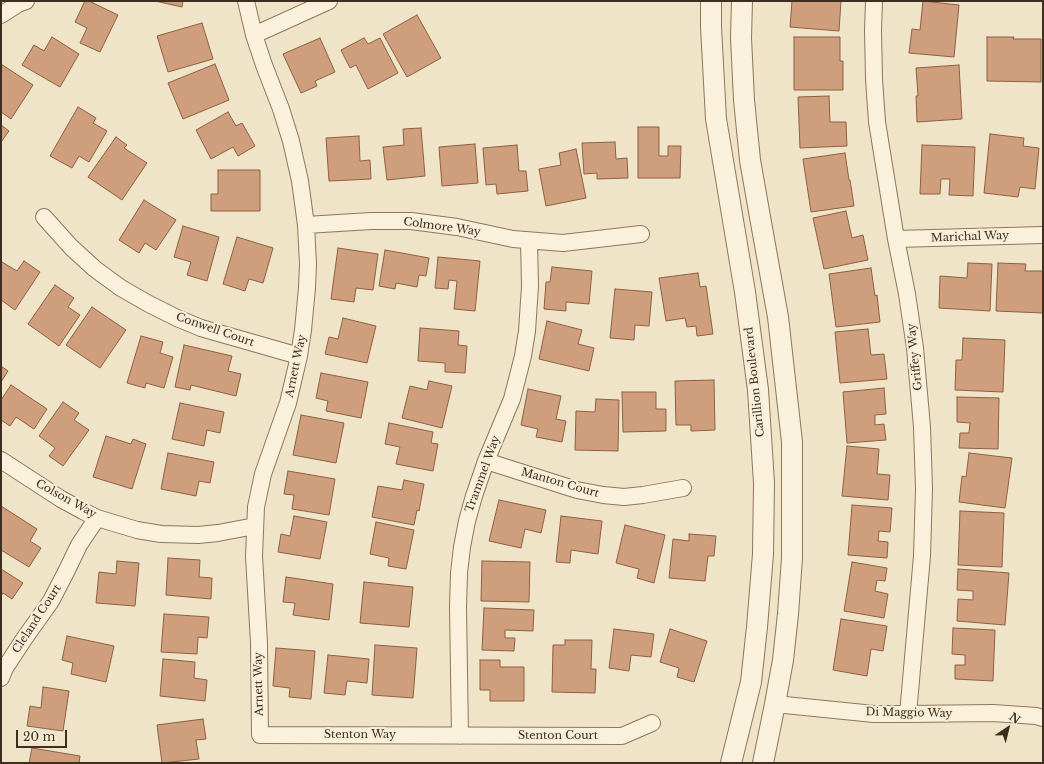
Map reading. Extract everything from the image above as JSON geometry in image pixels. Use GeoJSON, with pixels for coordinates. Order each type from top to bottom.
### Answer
{"type":"FeatureCollection","features":[{"type":"Feature","properties":{"kind":"street"},"geometry":{"type":"LineString","coordinates":[[1,15],[18,4],[26,1]]}},
{"type":"Feature","properties":{"kind":"street","name":"Arnett Way"},"geometry":{"type":"LineString","coordinates":[[246,1],[254,35],[291,141],[300,181],[306,225],[308,264],[304,330],[299,356],[288,402],[263,474],[256,507],[254,556],[259,643],[260,735]]}},
{"type":"Feature","properties":{"kind":"street"},"geometry":{"type":"LineString","coordinates":[[254,35],[329,1]]}},
{"type":"Feature","properties":{"kind":"street","name":"Carillion Boulevard"},"geometry":{"type":"LineString","coordinates":[[711,1],[716,119],[745,292],[758,390],[764,483],[763,554],[751,682],[731,763]]}},
{"type":"Feature","properties":{"kind":"street"},"geometry":{"type":"LineString","coordinates":[[742,1],[741,38],[744,100],[750,160],[778,317],[792,442],[792,558],[788,614],[783,660],[763,763]]}},
{"type":"Feature","properties":{"kind":"street","name":"Griffey Way"},"geometry":{"type":"LineString","coordinates":[[874,1],[874,79],[877,122],[915,348],[922,427],[924,489],[922,556],[908,714]]}},
{"type":"Feature","properties":{"kind":"street","name":"Conwell Court"},"geometry":{"type":"LineString","coordinates":[[44,217],[71,247],[95,269],[121,288],[149,304],[201,328],[299,356]]}},
{"type":"Feature","properties":{"kind":"street","name":"Colmore Way"},"geometry":{"type":"LineString","coordinates":[[306,225],[371,221],[411,221],[457,227],[513,239],[563,243],[641,234]]}},
{"type":"Feature","properties":{"kind":"street","name":"Marichal Way"},"geometry":{"type":"LineString","coordinates":[[896,239],[1043,235]]}},
{"type":"Feature","properties":{"kind":"street","name":"Trammel Way"},"geometry":{"type":"LineString","coordinates":[[460,736],[458,607],[459,573],[462,547],[474,496],[486,461],[512,399],[523,356],[527,330],[530,286],[530,241]]}},
{"type":"Feature","properties":{"kind":"street","name":"Colson Way"},"geometry":{"type":"LineString","coordinates":[[1,460],[61,499],[97,518],[137,530],[161,534],[198,535],[255,526]]}},
{"type":"Feature","properties":{"kind":"street","name":"Manton Court"},"geometry":{"type":"LineString","coordinates":[[486,461],[577,490],[603,495],[624,497],[683,488]]}},
{"type":"Feature","properties":{"kind":"street","name":"Cleland Court"},"geometry":{"type":"LineString","coordinates":[[1,678],[13,656],[51,601],[79,545],[97,518]]}},
{"type":"Feature","properties":{"kind":"street","name":"Di Maggio Way"},"geometry":{"type":"LineString","coordinates":[[775,704],[874,714],[993,713],[1036,716],[1043,718]]}},
{"type":"Feature","properties":{"kind":"street","name":"Stenton Court"},"geometry":{"type":"LineString","coordinates":[[460,736],[622,736],[652,723]]}},
{"type":"Feature","properties":{"kind":"street","name":"Stenton Way"},"geometry":{"type":"LineString","coordinates":[[260,735],[460,736]]}},
{"type":"Feature","properties":{"kind":"building"},"geometry":{"type":"Polygon","coordinates":[[[85,1],[89,1],[118,15],[100,52],[80,43],[87,28],[75,22],[85,1]]]}},
{"type":"Feature","properties":{"kind":"building"},"geometry":{"type":"Polygon","coordinates":[[[155,1],[183,1],[182,7],[155,1]]]}},
{"type":"Feature","properties":{"kind":"building"},"geometry":{"type":"Polygon","coordinates":[[[792,1],[841,1],[839,31],[790,27],[792,1]]]}},
{"type":"Feature","properties":{"kind":"building"},"geometry":{"type":"Polygon","coordinates":[[[923,1],[959,5],[954,57],[909,53],[912,29],[920,30],[923,1]]]}},
{"type":"Feature","properties":{"kind":"building"},"geometry":{"type":"Polygon","coordinates":[[[417,15],[441,58],[407,77],[383,34],[417,15]]]}},
{"type":"Feature","properties":{"kind":"building"},"geometry":{"type":"Polygon","coordinates":[[[202,23],[213,59],[168,72],[157,36],[202,23]]]}},
{"type":"Feature","properties":{"kind":"building"},"geometry":{"type":"Polygon","coordinates":[[[52,37],[79,54],[60,87],[22,65],[34,45],[44,51],[52,37]]]}},
{"type":"Feature","properties":{"kind":"building"},"geometry":{"type":"Polygon","coordinates":[[[794,37],[840,37],[840,61],[843,61],[843,90],[794,90],[794,37]]]}},
{"type":"Feature","properties":{"kind":"building"},"geometry":{"type":"Polygon","coordinates":[[[987,37],[1041,39],[1041,82],[987,81],[987,37]]]}},
{"type":"Feature","properties":{"kind":"building"},"geometry":{"type":"Polygon","coordinates":[[[320,38],[335,72],[315,81],[317,86],[301,93],[283,54],[320,38]]]}},
{"type":"Feature","properties":{"kind":"building"},"geometry":{"type":"Polygon","coordinates":[[[364,38],[368,44],[380,38],[398,73],[368,89],[356,65],[350,68],[341,50],[364,38]]]}},
{"type":"Feature","properties":{"kind":"building"},"geometry":{"type":"Polygon","coordinates":[[[1,64],[33,85],[11,119],[1,112],[1,64]]]}},
{"type":"Feature","properties":{"kind":"building"},"geometry":{"type":"Polygon","coordinates":[[[215,64],[229,100],[183,119],[168,83],[215,64]]]}},
{"type":"Feature","properties":{"kind":"building"},"geometry":{"type":"Polygon","coordinates":[[[959,65],[962,119],[917,122],[916,96],[918,96],[916,68],[959,65]]]}},
{"type":"Feature","properties":{"kind":"building"},"geometry":{"type":"Polygon","coordinates":[[[829,96],[830,122],[846,122],[847,146],[800,148],[798,97],[829,96]]]}},
{"type":"Feature","properties":{"kind":"building"},"geometry":{"type":"Polygon","coordinates":[[[78,107],[96,118],[93,123],[107,131],[89,162],[79,156],[72,168],[50,156],[78,107]]]}},
{"type":"Feature","properties":{"kind":"building"},"geometry":{"type":"Polygon","coordinates":[[[228,112],[236,126],[242,123],[255,146],[238,156],[233,147],[211,159],[196,130],[228,112]]]}},
{"type":"Feature","properties":{"kind":"building"},"geometry":{"type":"Polygon","coordinates":[[[1,125],[9,131],[1,142],[1,125]]]}},
{"type":"Feature","properties":{"kind":"building"},"geometry":{"type":"Polygon","coordinates":[[[638,127],[659,127],[659,156],[668,156],[668,146],[681,146],[680,178],[638,178],[638,127]]]}},
{"type":"Feature","properties":{"kind":"building"},"geometry":{"type":"Polygon","coordinates":[[[421,128],[425,176],[387,180],[383,147],[404,145],[403,129],[421,128]]]}},
{"type":"Feature","properties":{"kind":"building"},"geometry":{"type":"Polygon","coordinates":[[[990,134],[1024,138],[1023,146],[1039,148],[1035,189],[1020,187],[1018,197],[984,193],[990,134]]]}},
{"type":"Feature","properties":{"kind":"building"},"geometry":{"type":"Polygon","coordinates":[[[359,136],[360,161],[370,160],[371,179],[329,181],[326,138],[359,136]]]}},
{"type":"Feature","properties":{"kind":"building"},"geometry":{"type":"Polygon","coordinates":[[[116,137],[127,145],[124,148],[147,163],[122,200],[88,177],[116,137]]]}},
{"type":"Feature","properties":{"kind":"building"},"geometry":{"type":"Polygon","coordinates":[[[615,142],[616,159],[627,158],[628,178],[597,179],[597,173],[584,174],[582,143],[615,142]]]}},
{"type":"Feature","properties":{"kind":"building"},"geometry":{"type":"Polygon","coordinates":[[[475,144],[478,183],[442,186],[439,147],[475,144]]]}},
{"type":"Feature","properties":{"kind":"building"},"geometry":{"type":"Polygon","coordinates":[[[517,145],[519,171],[526,171],[528,191],[497,194],[496,184],[486,185],[483,148],[517,145]]]}},
{"type":"Feature","properties":{"kind":"building"},"geometry":{"type":"Polygon","coordinates":[[[922,145],[975,147],[973,196],[949,195],[950,179],[941,179],[940,194],[920,194],[922,145]]]}},
{"type":"Feature","properties":{"kind":"building"},"geometry":{"type":"Polygon","coordinates":[[[576,149],[586,198],[546,206],[539,169],[561,165],[559,153],[576,149]]]}},
{"type":"Feature","properties":{"kind":"building"},"geometry":{"type":"Polygon","coordinates":[[[845,153],[854,206],[811,212],[803,159],[845,153]]]}},
{"type":"Feature","properties":{"kind":"building"},"geometry":{"type":"Polygon","coordinates":[[[218,170],[260,170],[260,211],[211,211],[211,194],[218,194],[218,170]]]}},
{"type":"Feature","properties":{"kind":"building"},"geometry":{"type":"Polygon","coordinates":[[[144,200],[176,220],[156,250],[145,243],[139,253],[119,240],[144,200]]]}},
{"type":"Feature","properties":{"kind":"building"},"geometry":{"type":"Polygon","coordinates":[[[846,211],[852,238],[863,235],[868,260],[824,269],[813,218],[846,211]]]}},
{"type":"Feature","properties":{"kind":"building"},"geometry":{"type":"Polygon","coordinates":[[[183,226],[219,237],[207,281],[187,275],[191,262],[174,257],[183,226]]]}},
{"type":"Feature","properties":{"kind":"building"},"geometry":{"type":"Polygon","coordinates":[[[237,237],[273,248],[263,283],[249,279],[245,291],[223,284],[237,237]]]}},
{"type":"Feature","properties":{"kind":"building"},"geometry":{"type":"Polygon","coordinates":[[[338,248],[378,254],[373,290],[356,288],[354,302],[331,299],[338,248]]]}},
{"type":"Feature","properties":{"kind":"building"},"geometry":{"type":"Polygon","coordinates":[[[385,250],[429,258],[426,276],[419,275],[417,287],[396,283],[395,289],[379,286],[385,250]]]}},
{"type":"Feature","properties":{"kind":"building"},"geometry":{"type":"Polygon","coordinates":[[[438,257],[480,261],[475,311],[454,309],[457,281],[449,280],[448,289],[435,288],[438,257]]]}},
{"type":"Feature","properties":{"kind":"building"},"geometry":{"type":"Polygon","coordinates":[[[24,261],[40,272],[15,310],[1,300],[1,264],[2,262],[17,271],[24,261]]]}},
{"type":"Feature","properties":{"kind":"building"},"geometry":{"type":"Polygon","coordinates":[[[968,263],[992,264],[990,311],[939,308],[940,276],[967,278],[968,263]]]}},
{"type":"Feature","properties":{"kind":"building"},"geometry":{"type":"Polygon","coordinates":[[[998,263],[1026,264],[1025,271],[1043,271],[1043,313],[996,311],[998,263]]]}},
{"type":"Feature","properties":{"kind":"building"},"geometry":{"type":"Polygon","coordinates":[[[552,267],[592,271],[589,304],[566,302],[566,311],[544,309],[546,282],[550,282],[552,267]]]}},
{"type":"Feature","properties":{"kind":"building"},"geometry":{"type":"Polygon","coordinates":[[[871,268],[875,296],[877,295],[880,322],[836,327],[829,274],[871,268]]]}},
{"type":"Feature","properties":{"kind":"building"},"geometry":{"type":"Polygon","coordinates":[[[698,273],[700,287],[706,286],[713,334],[697,336],[696,326],[687,327],[685,318],[666,321],[659,278],[698,273]]]}},
{"type":"Feature","properties":{"kind":"building"},"geometry":{"type":"Polygon","coordinates":[[[55,285],[74,298],[68,307],[80,315],[59,346],[28,324],[55,285]]]}},
{"type":"Feature","properties":{"kind":"building"},"geometry":{"type":"Polygon","coordinates":[[[615,289],[652,292],[649,326],[635,325],[634,340],[610,338],[615,289]]]}},
{"type":"Feature","properties":{"kind":"building"},"geometry":{"type":"Polygon","coordinates":[[[92,307],[126,330],[100,368],[66,345],[92,307]]]}},
{"type":"Feature","properties":{"kind":"building"},"geometry":{"type":"Polygon","coordinates":[[[343,318],[376,326],[367,363],[325,354],[329,337],[338,339],[343,318]]]}},
{"type":"Feature","properties":{"kind":"building"},"geometry":{"type":"Polygon","coordinates":[[[547,321],[582,330],[578,344],[594,348],[589,371],[539,359],[547,321]]]}},
{"type":"Feature","properties":{"kind":"building"},"geometry":{"type":"Polygon","coordinates":[[[420,328],[459,331],[458,345],[467,346],[465,373],[445,372],[445,363],[418,361],[420,328]]]}},
{"type":"Feature","properties":{"kind":"building"},"geometry":{"type":"Polygon","coordinates":[[[868,329],[871,355],[884,354],[887,379],[840,383],[835,332],[868,329]]]}},
{"type":"Feature","properties":{"kind":"building"},"geometry":{"type":"Polygon","coordinates":[[[141,336],[163,342],[160,353],[173,357],[164,388],[146,383],[145,388],[127,383],[141,336]]]}},
{"type":"Feature","properties":{"kind":"building"},"geometry":{"type":"Polygon","coordinates":[[[963,338],[1005,340],[1003,392],[955,390],[956,360],[962,360],[963,338]]]}},
{"type":"Feature","properties":{"kind":"building"},"geometry":{"type":"Polygon","coordinates":[[[184,345],[232,356],[228,371],[241,374],[236,396],[191,385],[190,390],[175,387],[184,345]]]}},
{"type":"Feature","properties":{"kind":"building"},"geometry":{"type":"Polygon","coordinates":[[[1,366],[8,371],[1,382],[1,366]]]}},
{"type":"Feature","properties":{"kind":"building"},"geometry":{"type":"Polygon","coordinates":[[[321,373],[368,382],[361,418],[326,411],[328,401],[316,398],[321,373]]]}},
{"type":"Feature","properties":{"kind":"building"},"geometry":{"type":"Polygon","coordinates":[[[714,380],[715,430],[691,431],[691,425],[676,425],[675,381],[714,380]]]}},
{"type":"Feature","properties":{"kind":"building"},"geometry":{"type":"Polygon","coordinates":[[[429,381],[452,386],[442,428],[402,418],[410,386],[427,390],[429,381]]]}},
{"type":"Feature","properties":{"kind":"building"},"geometry":{"type":"Polygon","coordinates":[[[11,385],[47,409],[34,429],[16,417],[10,426],[1,420],[1,400],[11,385]]]}},
{"type":"Feature","properties":{"kind":"building"},"geometry":{"type":"Polygon","coordinates":[[[884,388],[886,414],[875,415],[875,425],[884,424],[886,440],[847,443],[843,392],[884,388]]]}},
{"type":"Feature","properties":{"kind":"building"},"geometry":{"type":"Polygon","coordinates":[[[528,389],[561,396],[556,419],[566,421],[562,442],[536,437],[538,429],[521,425],[528,389]]]}},
{"type":"Feature","properties":{"kind":"building"},"geometry":{"type":"Polygon","coordinates":[[[622,392],[656,392],[656,409],[666,409],[666,431],[623,432],[622,392]]]}},
{"type":"Feature","properties":{"kind":"building"},"geometry":{"type":"Polygon","coordinates":[[[957,397],[999,398],[998,449],[959,448],[960,433],[969,433],[970,423],[957,422],[957,397]]]}},
{"type":"Feature","properties":{"kind":"building"},"geometry":{"type":"Polygon","coordinates":[[[596,399],[619,400],[618,451],[575,450],[576,411],[595,412],[596,399]]]}},
{"type":"Feature","properties":{"kind":"building"},"geometry":{"type":"Polygon","coordinates":[[[63,402],[79,413],[74,420],[89,430],[63,466],[49,456],[55,448],[39,436],[63,402]]]}},
{"type":"Feature","properties":{"kind":"building"},"geometry":{"type":"Polygon","coordinates":[[[180,403],[224,412],[220,433],[207,430],[204,446],[172,439],[180,403]]]}},
{"type":"Feature","properties":{"kind":"building"},"geometry":{"type":"Polygon","coordinates":[[[301,415],[344,423],[336,463],[293,455],[301,415]]]}},
{"type":"Feature","properties":{"kind":"building"},"geometry":{"type":"Polygon","coordinates":[[[389,423],[433,432],[431,443],[438,444],[433,471],[396,464],[400,447],[385,444],[389,423]]]}},
{"type":"Feature","properties":{"kind":"building"},"geometry":{"type":"Polygon","coordinates":[[[106,436],[131,444],[133,439],[146,444],[132,489],[93,477],[106,436]]]}},
{"type":"Feature","properties":{"kind":"building"},"geometry":{"type":"Polygon","coordinates":[[[847,446],[879,449],[877,474],[890,475],[888,500],[842,496],[847,446]]]}},
{"type":"Feature","properties":{"kind":"building"},"geometry":{"type":"Polygon","coordinates":[[[168,453],[214,462],[210,483],[199,481],[196,496],[161,489],[168,453]]]}},
{"type":"Feature","properties":{"kind":"building"},"geometry":{"type":"Polygon","coordinates":[[[969,453],[1012,458],[1005,508],[959,502],[962,476],[966,477],[969,453]]]}},
{"type":"Feature","properties":{"kind":"building"},"geometry":{"type":"Polygon","coordinates":[[[288,471],[335,479],[329,515],[292,509],[294,495],[284,494],[288,471]]]}},
{"type":"Feature","properties":{"kind":"building"},"geometry":{"type":"Polygon","coordinates":[[[404,480],[424,484],[419,511],[417,510],[414,525],[372,517],[378,486],[402,490],[404,480]]]}},
{"type":"Feature","properties":{"kind":"building"},"geometry":{"type":"Polygon","coordinates":[[[499,500],[546,510],[541,533],[525,529],[521,548],[489,541],[499,500]]]}},
{"type":"Feature","properties":{"kind":"building"},"geometry":{"type":"Polygon","coordinates":[[[852,505],[892,508],[890,532],[879,531],[878,541],[888,542],[887,558],[848,555],[852,505]]]}},
{"type":"Feature","properties":{"kind":"building"},"geometry":{"type":"Polygon","coordinates":[[[1,506],[37,529],[30,541],[41,548],[29,567],[1,550],[1,506]]]}},
{"type":"Feature","properties":{"kind":"building"},"geometry":{"type":"Polygon","coordinates":[[[960,511],[1004,513],[1002,567],[958,565],[960,511]]]}},
{"type":"Feature","properties":{"kind":"building"},"geometry":{"type":"Polygon","coordinates":[[[294,516],[327,522],[320,559],[278,552],[281,534],[290,536],[294,516]]]}},
{"type":"Feature","properties":{"kind":"building"},"geometry":{"type":"Polygon","coordinates":[[[561,516],[602,521],[598,554],[571,550],[570,563],[556,562],[561,516]]]}},
{"type":"Feature","properties":{"kind":"building"},"geometry":{"type":"Polygon","coordinates":[[[376,522],[414,530],[406,569],[388,566],[389,558],[370,554],[376,522]]]}},
{"type":"Feature","properties":{"kind":"building"},"geometry":{"type":"Polygon","coordinates":[[[625,525],[665,535],[654,583],[637,578],[639,569],[616,563],[625,525]]]}},
{"type":"Feature","properties":{"kind":"building"},"geometry":{"type":"Polygon","coordinates":[[[689,534],[716,536],[714,556],[708,556],[705,581],[669,578],[673,539],[689,541],[689,534]]]}},
{"type":"Feature","properties":{"kind":"building"},"geometry":{"type":"Polygon","coordinates":[[[168,558],[200,560],[199,577],[212,578],[211,599],[166,595],[168,558]]]}},
{"type":"Feature","properties":{"kind":"building"},"geometry":{"type":"Polygon","coordinates":[[[117,561],[139,563],[135,606],[96,603],[99,572],[116,574],[117,561]]]}},
{"type":"Feature","properties":{"kind":"building"},"geometry":{"type":"Polygon","coordinates":[[[482,561],[530,562],[529,602],[481,601],[482,561]]]}},
{"type":"Feature","properties":{"kind":"building"},"geometry":{"type":"Polygon","coordinates":[[[852,562],[887,568],[885,581],[877,580],[875,591],[888,594],[884,618],[844,611],[852,562]]]}},
{"type":"Feature","properties":{"kind":"building"},"geometry":{"type":"Polygon","coordinates":[[[1,569],[23,583],[12,599],[3,593],[1,596],[1,569]]]}},
{"type":"Feature","properties":{"kind":"building"},"geometry":{"type":"Polygon","coordinates":[[[958,569],[1009,573],[1005,625],[957,621],[958,599],[973,600],[973,591],[957,590],[958,569]]]}},
{"type":"Feature","properties":{"kind":"building"},"geometry":{"type":"Polygon","coordinates":[[[286,577],[333,584],[329,620],[293,615],[295,603],[283,602],[286,577]]]}},
{"type":"Feature","properties":{"kind":"building"},"geometry":{"type":"Polygon","coordinates":[[[364,582],[413,587],[409,627],[360,623],[364,582]]]}},
{"type":"Feature","properties":{"kind":"building"},"geometry":{"type":"Polygon","coordinates":[[[484,608],[534,610],[533,631],[505,630],[505,638],[515,638],[514,651],[482,650],[484,608]]]}},
{"type":"Feature","properties":{"kind":"building"},"geometry":{"type":"Polygon","coordinates":[[[164,614],[209,617],[207,638],[198,637],[197,654],[161,652],[164,614]]]}},
{"type":"Feature","properties":{"kind":"building"},"geometry":{"type":"Polygon","coordinates":[[[841,619],[887,626],[883,651],[871,649],[867,676],[833,670],[841,619]]]}},
{"type":"Feature","properties":{"kind":"building"},"geometry":{"type":"Polygon","coordinates":[[[953,628],[995,630],[993,681],[955,679],[955,665],[965,665],[965,655],[952,654],[953,628]]]}},
{"type":"Feature","properties":{"kind":"building"},"geometry":{"type":"Polygon","coordinates":[[[614,629],[654,634],[651,657],[631,655],[629,671],[609,668],[614,629]]]}},
{"type":"Feature","properties":{"kind":"building"},"geometry":{"type":"Polygon","coordinates":[[[670,629],[707,641],[694,682],[677,677],[679,668],[660,662],[670,629]]]}},
{"type":"Feature","properties":{"kind":"building"},"geometry":{"type":"Polygon","coordinates":[[[67,636],[114,646],[106,682],[71,674],[73,663],[62,660],[67,636]]]}},
{"type":"Feature","properties":{"kind":"building"},"geometry":{"type":"Polygon","coordinates":[[[565,640],[592,640],[591,669],[596,669],[595,693],[552,692],[553,645],[565,645],[565,640]]]}},
{"type":"Feature","properties":{"kind":"building"},"geometry":{"type":"Polygon","coordinates":[[[375,645],[417,648],[413,698],[372,695],[375,645]]]}},
{"type":"Feature","properties":{"kind":"building"},"geometry":{"type":"Polygon","coordinates":[[[276,648],[315,651],[311,699],[289,697],[290,688],[273,686],[276,648]]]}},
{"type":"Feature","properties":{"kind":"building"},"geometry":{"type":"Polygon","coordinates":[[[328,655],[369,659],[367,683],[347,681],[345,695],[324,693],[328,655]]]}},
{"type":"Feature","properties":{"kind":"building"},"geometry":{"type":"Polygon","coordinates":[[[163,659],[195,662],[194,678],[207,680],[205,701],[160,696],[163,659]]]}},
{"type":"Feature","properties":{"kind":"building"},"geometry":{"type":"Polygon","coordinates":[[[480,660],[500,660],[500,667],[524,667],[524,701],[490,701],[490,690],[480,690],[480,660]]]}},
{"type":"Feature","properties":{"kind":"building"},"geometry":{"type":"Polygon","coordinates":[[[43,687],[69,691],[63,731],[27,726],[30,706],[41,708],[43,687]]]}},
{"type":"Feature","properties":{"kind":"building"},"geometry":{"type":"Polygon","coordinates":[[[203,719],[206,739],[196,740],[199,759],[162,763],[157,725],[203,719]]]}},
{"type":"Feature","properties":{"kind":"building"},"geometry":{"type":"Polygon","coordinates":[[[32,748],[80,756],[79,763],[29,763],[32,748]]]}}]}
